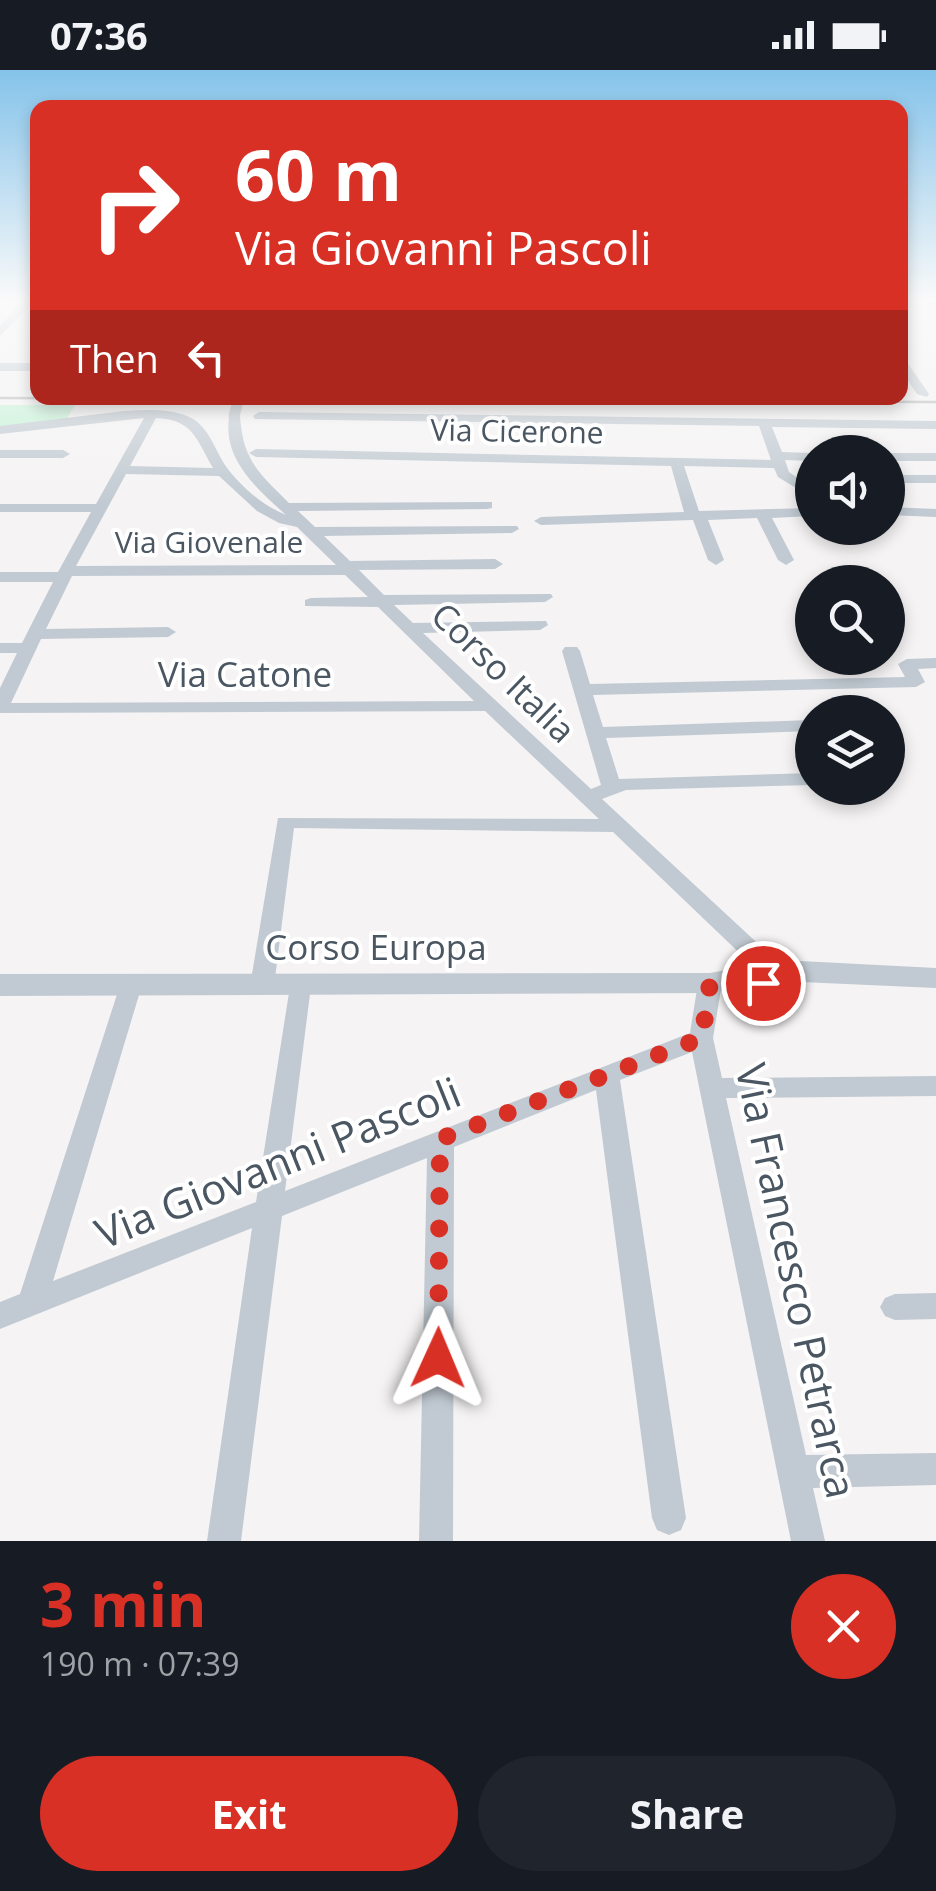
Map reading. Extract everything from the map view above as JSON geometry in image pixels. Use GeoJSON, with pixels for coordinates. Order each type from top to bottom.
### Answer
{"type":"FeatureCollection","features":[{"type":"Feature","properties":{"kind":"street"},"geometry":{"type":"LineString","coordinates":[[908,381],[923,394]]}},
{"type":"Feature","properties":{"kind":"street","name":"Corso Italia"},"geometry":{"type":"LineString","coordinates":[[236,407],[235,440],[245,468],[617,826],[756,967]]}},
{"type":"Feature","properties":{"kind":"street"},"geometry":{"type":"LineString","coordinates":[[487,504],[284,506],[287,500],[256,453],[259,413],[765,425],[936,425]]}},
{"type":"Feature","properties":{"kind":"street"},"geometry":{"type":"LineString","coordinates":[[0,707],[65,574],[152,414]]}},
{"type":"Feature","properties":{"kind":"street"},"geometry":{"type":"LineString","coordinates":[[0,430],[152,414],[183,418],[196,428],[224,472],[269,514],[306,529],[512,529]]}},
{"type":"Feature","properties":{"kind":"street"},"geometry":{"type":"LineString","coordinates":[[24,454],[42,425]]}},
{"type":"Feature","properties":{"kind":"street"},"geometry":{"type":"LineString","coordinates":[[765,425],[776,460],[795,483]]}},
{"type":"Feature","properties":{"kind":"street","name":"Via Cicerone"},"geometry":{"type":"LineString","coordinates":[[256,453],[676,461],[795,458]]}},
{"type":"Feature","properties":{"kind":"street"},"geometry":{"type":"LineString","coordinates":[[0,454],[63,454]]}},
{"type":"Feature","properties":{"kind":"street"},"geometry":{"type":"LineString","coordinates":[[905,457],[936,457]]}},
{"type":"Feature","properties":{"kind":"street"},"geometry":{"type":"LineString","coordinates":[[676,461],[716,560]]}},
{"type":"Feature","properties":{"kind":"street"},"geometry":{"type":"LineString","coordinates":[[121,470],[224,472]]}},
{"type":"Feature","properties":{"kind":"street"},"geometry":{"type":"LineString","coordinates":[[905,479],[936,478]]}},
{"type":"Feature","properties":{"kind":"street"},"geometry":{"type":"LineString","coordinates":[[788,479],[795,479]]}},
{"type":"Feature","properties":{"kind":"street"},"geometry":{"type":"LineString","coordinates":[[0,508],[100,508]]}},
{"type":"Feature","properties":{"kind":"street"},"geometry":{"type":"LineString","coordinates":[[542,520],[795,512]]}},
{"type":"Feature","properties":{"kind":"street"},"geometry":{"type":"LineString","coordinates":[[905,512],[936,513]]}},
{"type":"Feature","properties":{"kind":"street"},"geometry":{"type":"LineString","coordinates":[[762,513],[786,560]]}},
{"type":"Feature","properties":{"kind":"street","name":"Via Giovenale"},"geometry":{"type":"LineString","coordinates":[[0,577],[495,564]]}},
{"type":"Feature","properties":{"kind":"street"},"geometry":{"type":"LineString","coordinates":[[312,603],[545,598]]}},
{"type":"Feature","properties":{"kind":"street"},"geometry":{"type":"LineString","coordinates":[[409,628],[540,625]]}},
{"type":"Feature","properties":{"kind":"street"},"geometry":{"type":"LineString","coordinates":[[0,648],[32,641],[168,632]]}},
{"type":"Feature","properties":{"kind":"street"},"geometry":{"type":"LineString","coordinates":[[572,652],[612,788]]}},
{"type":"Feature","properties":{"kind":"street"},"geometry":{"type":"LineString","coordinates":[[582,690],[916,682],[906,664],[936,664]]}},
{"type":"Feature","properties":{"kind":"street","name":"Via Catone"},"geometry":{"type":"LineString","coordinates":[[0,707],[490,706]]}},
{"type":"Feature","properties":{"kind":"street"},"geometry":{"type":"LineString","coordinates":[[594,733],[795,726]]}},
{"type":"Feature","properties":{"kind":"street"},"geometry":{"type":"LineString","coordinates":[[588,798],[623,784],[795,779]]}},
{"type":"Feature","properties":{"kind":"street"},"geometry":{"type":"LineString","coordinates":[[262,986],[285,822],[617,826]]}},
{"type":"Feature","properties":{"kind":"street","name":"Corso Europa"},"geometry":{"type":"LineString","coordinates":[[0,985],[710,983],[756,967],[763,983],[777,985],[787,980],[790,971],[936,978]]}},
{"type":"Feature","properties":{"kind":"street"},"geometry":{"type":"LineString","coordinates":[[702,1038],[710,983]]}},
{"type":"Feature","properties":{"kind":"street"},"geometry":{"type":"LineString","coordinates":[[32,1304],[130,985]]}},
{"type":"Feature","properties":{"kind":"street"},"geometry":{"type":"LineString","coordinates":[[224,1541],[299,986]]}},
{"type":"Feature","properties":{"kind":"street","name":"Via Giovanni Pascoli"},"geometry":{"type":"LineString","coordinates":[[0,1316],[702,1038]]}},
{"type":"Feature","properties":{"kind":"street","name":"Via Francesco Petrarca"},"geometry":{"type":"LineString","coordinates":[[702,1038],[808,1541]]}},
{"type":"Feature","properties":{"kind":"street"},"geometry":{"type":"LineString","coordinates":[[607,1076],[670,1518]]}},
{"type":"Feature","properties":{"kind":"street"},"geometry":{"type":"LineString","coordinates":[[714,1088],[936,1086]]}},
{"type":"Feature","properties":{"kind":"street"},"geometry":{"type":"LineString","coordinates":[[436,1541],[440,1139]]}},
{"type":"Feature","properties":{"kind":"street"},"geometry":{"type":"LineString","coordinates":[[895,1307],[936,1306]]}},
{"type":"Feature","properties":{"kind":"street"},"geometry":{"type":"LineString","coordinates":[[791,1472],[936,1469]]}},
{"type":"Feature","properties":{"kind":"green space"},"geometry":{"type":"Polygon","coordinates":[[[0,405],[75,405],[66,420],[0,427],[0,405]]]}},
{"type":"Feature","properties":{"kind":"railway"},"geometry":{"type":"LineString","coordinates":[[0,398],[30,398]]}},
{"type":"Feature","properties":{"kind":"railway"},"geometry":{"type":"LineString","coordinates":[[908,402],[936,402]]}},
{"type":"Feature","properties":{"kind":"route"},"geometry":{"type":"LineString","coordinates":[[438,1358],[440,1139],[702,1038],[710,983],[753,976],[763,983]]}}]}
